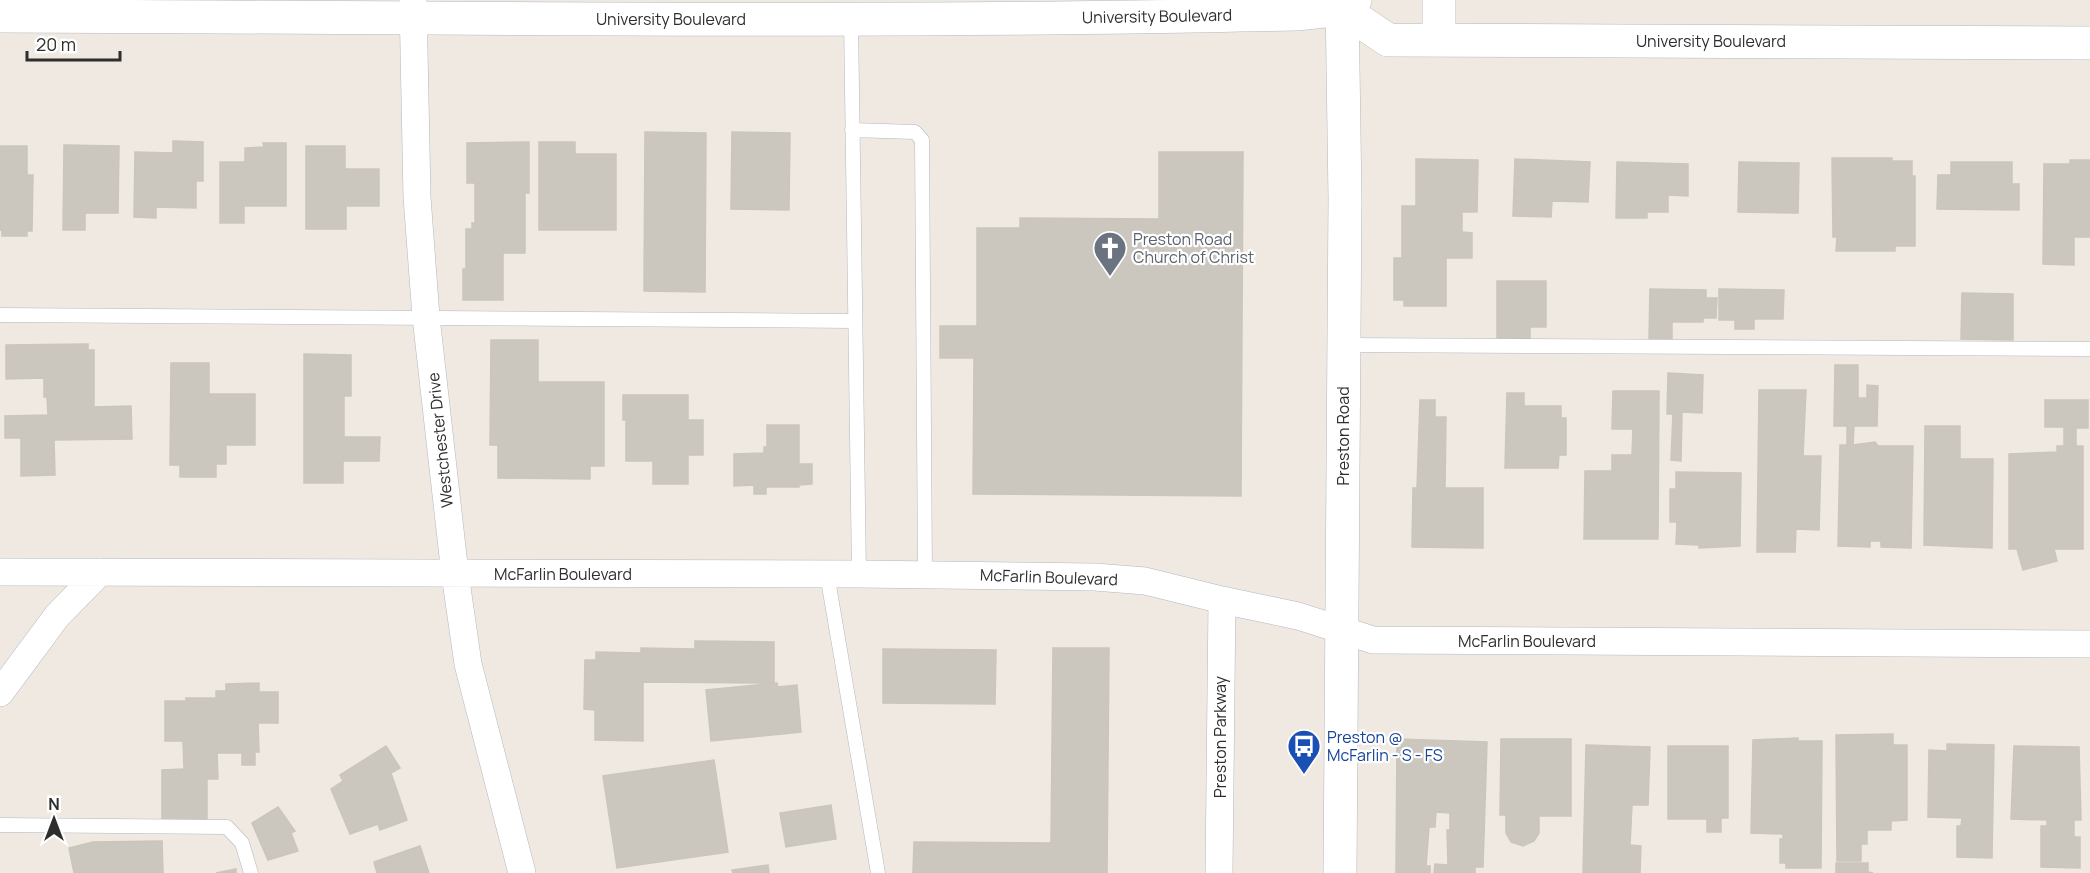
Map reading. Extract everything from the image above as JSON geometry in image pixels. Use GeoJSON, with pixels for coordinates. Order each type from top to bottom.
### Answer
{"type":"FeatureCollection","features":[{"type":"Feature","properties":{"kind":"street"},"geometry":{"type":"LineString","coordinates":[[1439,0],[1439,40]]}},
{"type":"Feature","properties":{"kind":"street","name":"University Boulevard"},"geometry":{"type":"LineString","coordinates":[[0,16],[413,9],[851,20],[1025,9],[1297,14],[1346,3],[1388,40],[2090,43]]}},
{"type":"Feature","properties":{"kind":"street","name":"Preston Road"},"geometry":{"type":"LineString","coordinates":[[1340,873],[1346,3]]}},
{"type":"Feature","properties":{"kind":"street","name":"Westchester Drive"},"geometry":{"type":"LineString","coordinates":[[413,9],[417,197],[426,317],[455,574],[468,664],[522,873]]}},
{"type":"Feature","properties":{"kind":"street","name":"McFarlin Boulevard"},"geometry":{"type":"LineString","coordinates":[[0,572],[924,574],[1095,577],[1145,581],[1298,616],[1373,640],[2090,644]]}},
{"type":"Feature","properties":{"kind":"street"},"geometry":{"type":"LineString","coordinates":[[0,693],[57,616],[100,572]]}},
{"type":"Feature","properties":{"kind":"street","name":"Preston Parkway"},"geometry":{"type":"LineString","coordinates":[[1219,873],[1222,600]]}},
{"type":"Feature","properties":{"kind":"lane"},"geometry":{"type":"LineString","coordinates":[[851,20],[859,574]]}},
{"type":"Feature","properties":{"kind":"lane"},"geometry":{"type":"LineString","coordinates":[[852,130],[915,132],[922,140],[924,574]]}},
{"type":"Feature","properties":{"kind":"lane"},"geometry":{"type":"LineString","coordinates":[[0,315],[855,321]]}},
{"type":"Feature","properties":{"kind":"lane"},"geometry":{"type":"LineString","coordinates":[[1344,345],[2090,349]]}},
{"type":"Feature","properties":{"kind":"lane"},"geometry":{"type":"LineString","coordinates":[[827,574],[878,873]]}},
{"type":"Feature","properties":{"kind":"lane"},"geometry":{"type":"LineString","coordinates":[[0,825],[226,827],[242,843],[251,873]]}},
{"type":"Feature","properties":{"kind":"building"},"geometry":{"type":"Polygon","coordinates":[[[645,132],[706,133],[705,292],[644,291],[645,132]]]}},
{"type":"Feature","properties":{"kind":"building"},"geometry":{"type":"Polygon","coordinates":[[[732,132],[790,133],[789,210],[731,209],[732,132]]]}},
{"type":"Feature","properties":{"kind":"building"},"geometry":{"type":"Polygon","coordinates":[[[173,141],[203,142],[203,181],[196,181],[196,208],[156,207],[156,218],[134,217],[135,152],[173,153],[173,141]]]}},
{"type":"Feature","properties":{"kind":"building"},"geometry":{"type":"Polygon","coordinates":[[[529,142],[529,193],[525,193],[525,253],[503,253],[503,300],[463,300],[466,229],[472,229],[472,223],[475,223],[475,183],[467,183],[467,143],[529,142]]]}},
{"type":"Feature","properties":{"kind":"building"},"geometry":{"type":"Polygon","coordinates":[[[539,142],[575,142],[575,154],[616,154],[616,230],[539,230],[539,142]]]}},
{"type":"Feature","properties":{"kind":"building"},"geometry":{"type":"Polygon","coordinates":[[[263,143],[286,143],[286,206],[244,206],[244,223],[220,223],[220,162],[245,162],[245,148],[264,147],[263,143]]]}},
{"type":"Feature","properties":{"kind":"building"},"geometry":{"type":"Polygon","coordinates":[[[64,145],[119,146],[118,213],[85,213],[85,230],[63,230],[64,145]]]}},
{"type":"Feature","properties":{"kind":"building"},"geometry":{"type":"Polygon","coordinates":[[[0,146],[27,146],[27,175],[33,175],[32,231],[27,231],[27,236],[2,236],[2,230],[0,230],[0,146]]]}},
{"type":"Feature","properties":{"kind":"building"},"geometry":{"type":"Polygon","coordinates":[[[306,146],[345,146],[345,169],[379,169],[379,206],[346,206],[346,229],[306,229],[306,146]]]}},
{"type":"Feature","properties":{"kind":"building","name":"Preston Road Church of Christ"},"geometry":{"type":"Polygon","coordinates":[[[1159,152],[1243,152],[1241,496],[973,494],[974,358],[940,358],[940,326],[977,326],[977,228],[1020,228],[1020,218],[1159,219],[1159,152]]]}},
{"type":"Feature","properties":{"kind":"building"},"geometry":{"type":"Polygon","coordinates":[[[1832,158],[1892,158],[1892,161],[1912,161],[1912,176],[1915,176],[1915,246],[1895,246],[1895,251],[1836,251],[1837,237],[1833,237],[1832,158]]]}},
{"type":"Feature","properties":{"kind":"building"},"geometry":{"type":"Polygon","coordinates":[[[1416,159],[1478,160],[1477,212],[1462,212],[1462,232],[1472,233],[1472,258],[1446,258],[1446,306],[1404,306],[1404,300],[1394,300],[1394,258],[1402,258],[1402,206],[1416,206],[1416,159]]]}},
{"type":"Feature","properties":{"kind":"building"},"geometry":{"type":"Polygon","coordinates":[[[1515,159],[1590,162],[1588,202],[1552,201],[1551,217],[1513,216],[1515,159]]]}},
{"type":"Feature","properties":{"kind":"building"},"geometry":{"type":"Polygon","coordinates":[[[2070,160],[2090,160],[2090,237],[2074,237],[2074,265],[2043,264],[2044,164],[2070,164],[2070,160]]]}},
{"type":"Feature","properties":{"kind":"building"},"geometry":{"type":"Polygon","coordinates":[[[1617,162],[1688,164],[1688,196],[1668,195],[1668,212],[1647,212],[1647,218],[1616,218],[1617,162]]]}},
{"type":"Feature","properties":{"kind":"building"},"geometry":{"type":"Polygon","coordinates":[[[1739,162],[1799,163],[1798,213],[1738,212],[1739,162]]]}},
{"type":"Feature","properties":{"kind":"building"},"geometry":{"type":"Polygon","coordinates":[[[1951,162],[2012,162],[2012,184],[2019,184],[2019,210],[1937,209],[1938,175],[1951,175],[1951,162]]]}},
{"type":"Feature","properties":{"kind":"building"},"geometry":{"type":"Polygon","coordinates":[[[1497,281],[1546,281],[1546,327],[1530,327],[1530,339],[1497,339],[1497,281]]]}},
{"type":"Feature","properties":{"kind":"building"},"geometry":{"type":"Polygon","coordinates":[[[1650,289],[1706,290],[1706,298],[1717,298],[1716,318],[1703,318],[1703,322],[1672,322],[1672,340],[1649,340],[1650,289]]]}},
{"type":"Feature","properties":{"kind":"building"},"geometry":{"type":"Polygon","coordinates":[[[1719,289],[1784,290],[1783,319],[1754,319],[1754,329],[1735,329],[1735,320],[1719,320],[1719,289]]]}},
{"type":"Feature","properties":{"kind":"building"},"geometry":{"type":"Polygon","coordinates":[[[1962,293],[2013,294],[2013,340],[1961,339],[1962,293]]]}},
{"type":"Feature","properties":{"kind":"building"},"geometry":{"type":"Polygon","coordinates":[[[491,340],[538,340],[538,382],[604,382],[604,466],[590,466],[590,479],[498,478],[498,445],[490,445],[491,340]]]}},
{"type":"Feature","properties":{"kind":"building"},"geometry":{"type":"Polygon","coordinates":[[[88,344],[88,350],[94,350],[94,407],[131,406],[132,439],[54,440],[55,475],[21,476],[21,438],[5,438],[5,416],[48,415],[47,397],[44,397],[44,378],[6,379],[6,345],[88,344]]]}},
{"type":"Feature","properties":{"kind":"building"},"geometry":{"type":"Polygon","coordinates":[[[304,354],[351,355],[351,396],[344,396],[344,437],[380,437],[379,461],[343,461],[343,483],[304,483],[304,354]]]}},
{"type":"Feature","properties":{"kind":"building"},"geometry":{"type":"Polygon","coordinates":[[[171,363],[209,363],[209,394],[255,394],[255,445],[226,445],[226,464],[216,464],[216,477],[180,477],[180,465],[170,465],[171,363]]]}},
{"type":"Feature","properties":{"kind":"building"},"geometry":{"type":"Polygon","coordinates":[[[1835,365],[1858,365],[1858,398],[1867,398],[1867,385],[1878,386],[1877,426],[1854,426],[1853,445],[1875,442],[1878,446],[1913,446],[1911,548],[1881,547],[1881,541],[1870,541],[1870,547],[1838,546],[1840,445],[1847,445],[1847,426],[1834,426],[1835,365]]]}},
{"type":"Feature","properties":{"kind":"building"},"geometry":{"type":"Polygon","coordinates":[[[1668,373],[1703,375],[1702,413],[1682,412],[1681,461],[1671,460],[1673,414],[1667,414],[1668,373]]]}},
{"type":"Feature","properties":{"kind":"building"},"geometry":{"type":"Polygon","coordinates":[[[1759,390],[1806,390],[1803,456],[1821,456],[1819,530],[1796,529],[1795,552],[1757,552],[1759,390]]]}},
{"type":"Feature","properties":{"kind":"building"},"geometry":{"type":"Polygon","coordinates":[[[1613,391],[1659,391],[1658,539],[1584,539],[1585,471],[1612,471],[1612,455],[1632,455],[1633,429],[1612,429],[1613,391]]]}},
{"type":"Feature","properties":{"kind":"building"},"geometry":{"type":"Polygon","coordinates":[[[1507,393],[1524,393],[1524,406],[1561,406],[1561,418],[1566,418],[1566,455],[1559,455],[1558,468],[1505,468],[1507,393]]]}},
{"type":"Feature","properties":{"kind":"building"},"geometry":{"type":"Polygon","coordinates":[[[623,395],[688,395],[688,420],[703,420],[703,455],[688,455],[688,484],[653,484],[653,461],[626,461],[626,420],[623,420],[623,395]]]}},
{"type":"Feature","properties":{"kind":"building"},"geometry":{"type":"Polygon","coordinates":[[[1420,400],[1435,400],[1435,417],[1446,417],[1445,488],[1483,488],[1483,548],[1412,547],[1413,488],[1417,488],[1420,400]]]}},
{"type":"Feature","properties":{"kind":"building"},"geometry":{"type":"Polygon","coordinates":[[[2045,400],[2088,400],[2088,428],[2076,428],[2076,446],[2083,446],[2083,549],[2054,549],[2057,561],[2023,570],[2017,549],[2009,549],[2009,454],[2057,452],[2057,446],[2064,446],[2064,427],[2045,427],[2045,400]]]}},
{"type":"Feature","properties":{"kind":"building"},"geometry":{"type":"Polygon","coordinates":[[[767,425],[799,425],[799,464],[812,464],[812,484],[799,485],[799,487],[766,487],[766,494],[754,494],[754,485],[734,486],[734,454],[764,453],[764,447],[767,447],[767,425]]]}},
{"type":"Feature","properties":{"kind":"building"},"geometry":{"type":"Polygon","coordinates":[[[1925,426],[1960,426],[1960,459],[1993,459],[1992,548],[1924,545],[1925,426]]]}},
{"type":"Feature","properties":{"kind":"building"},"geometry":{"type":"Polygon","coordinates":[[[1676,472],[1741,473],[1740,546],[1699,548],[1699,545],[1676,544],[1677,522],[1670,522],[1670,489],[1676,489],[1676,472]]]}},
{"type":"Feature","properties":{"kind":"building"},"geometry":{"type":"Polygon","coordinates":[[[695,641],[774,642],[774,683],[643,682],[643,741],[595,740],[595,710],[584,709],[585,660],[596,660],[596,652],[641,653],[641,648],[695,649],[695,641]]]}},
{"type":"Feature","properties":{"kind":"building"},"geometry":{"type":"Polygon","coordinates":[[[1053,648],[1109,648],[1107,873],[913,873],[914,842],[1051,843],[1053,648]]]}},
{"type":"Feature","properties":{"kind":"building"},"geometry":{"type":"Polygon","coordinates":[[[883,649],[996,650],[995,704],[883,703],[883,649]]]}},
{"type":"Feature","properties":{"kind":"building"},"geometry":{"type":"Polygon","coordinates":[[[259,683],[259,692],[278,692],[278,723],[258,723],[259,752],[255,752],[255,765],[242,765],[242,753],[217,753],[218,779],[207,779],[207,820],[162,820],[162,770],[184,769],[183,741],[165,741],[165,701],[216,698],[216,691],[226,691],[226,684],[259,683]]]}},
{"type":"Feature","properties":{"kind":"building"},"geometry":{"type":"Polygon","coordinates":[[[777,683],[778,687],[797,685],[801,732],[711,741],[706,690],[777,683]]]}},
{"type":"Feature","properties":{"kind":"building"},"geometry":{"type":"Polygon","coordinates":[[[1893,734],[1893,745],[1907,745],[1907,820],[1891,821],[1891,830],[1867,830],[1867,844],[1861,844],[1861,861],[1837,861],[1836,735],[1893,734]]]}},
{"type":"Feature","properties":{"kind":"building"},"geometry":{"type":"Polygon","coordinates":[[[1798,738],[1798,741],[1822,741],[1821,868],[1786,868],[1786,863],[1780,863],[1780,839],[1783,839],[1783,834],[1751,833],[1753,740],[1798,738]]]}},
{"type":"Feature","properties":{"kind":"building"},"geometry":{"type":"Polygon","coordinates":[[[1397,739],[1487,742],[1483,867],[1475,867],[1475,873],[1434,873],[1435,864],[1448,865],[1447,830],[1450,830],[1450,813],[1436,812],[1435,827],[1429,827],[1426,866],[1430,866],[1430,873],[1396,873],[1397,739]]]}},
{"type":"Feature","properties":{"kind":"building"},"geometry":{"type":"Polygon","coordinates":[[[1501,739],[1571,739],[1571,816],[1539,816],[1539,833],[1534,841],[1523,846],[1511,842],[1506,833],[1506,815],[1500,815],[1501,739]]]}},
{"type":"Feature","properties":{"kind":"building"},"geometry":{"type":"Polygon","coordinates":[[[1947,744],[1994,745],[1992,858],[1957,857],[1957,826],[1961,826],[1962,818],[1928,817],[1929,750],[1947,751],[1947,744]]]}},
{"type":"Feature","properties":{"kind":"building"},"geometry":{"type":"Polygon","coordinates":[[[1586,745],[1650,747],[1648,805],[1632,805],[1630,845],[1641,846],[1640,873],[1583,873],[1586,745]]]}},
{"type":"Feature","properties":{"kind":"building"},"geometry":{"type":"Polygon","coordinates":[[[386,746],[400,768],[391,773],[407,820],[380,830],[378,824],[350,834],[331,789],[343,781],[340,775],[386,746]]]}},
{"type":"Feature","properties":{"kind":"building"},"geometry":{"type":"Polygon","coordinates":[[[1668,746],[1728,746],[1728,818],[1721,818],[1721,832],[1707,832],[1707,819],[1668,819],[1668,746]]]}},
{"type":"Feature","properties":{"kind":"building"},"geometry":{"type":"Polygon","coordinates":[[[2014,746],[2079,747],[2081,820],[2074,820],[2074,837],[2080,837],[2080,868],[2041,867],[2041,826],[2047,826],[2047,820],[2011,819],[2014,746]]]}},
{"type":"Feature","properties":{"kind":"building"},"geometry":{"type":"Polygon","coordinates":[[[714,760],[728,852],[617,868],[603,776],[714,760]]]}},
{"type":"Feature","properties":{"kind":"building"},"geometry":{"type":"Polygon","coordinates":[[[831,805],[836,839],[786,847],[780,813],[831,805]]]}},
{"type":"Feature","properties":{"kind":"building"},"geometry":{"type":"Polygon","coordinates":[[[278,807],[295,831],[291,833],[298,851],[268,860],[252,823],[278,807]]]}},
{"type":"Feature","properties":{"kind":"building"},"geometry":{"type":"Polygon","coordinates":[[[162,841],[163,873],[74,873],[69,848],[93,842],[162,841]]]}},
{"type":"Feature","properties":{"kind":"building"},"geometry":{"type":"Polygon","coordinates":[[[420,846],[429,873],[377,873],[374,862],[420,846]]]}},
{"type":"Feature","properties":{"kind":"building"},"geometry":{"type":"Polygon","coordinates":[[[1836,863],[1868,863],[1868,872],[1873,873],[1836,873],[1836,863]]]}},
{"type":"Feature","properties":{"kind":"building"},"geometry":{"type":"Polygon","coordinates":[[[768,865],[769,873],[733,873],[732,870],[768,865]]]}},
{"type":"Feature","properties":{"kind":"building"},"geometry":{"type":"Polygon","coordinates":[[[236,869],[236,873],[216,873],[236,869]]]}},
{"type":"Feature","properties":{"kind":"place","name":"Preston Road Church of Christ"},"geometry":{"type":"Point","coordinates":[1110,277]}},
{"type":"Feature","properties":{"kind":"place","name":"Preston @ McFarlin - S - FS"},"geometry":{"type":"Point","coordinates":[1304,775]}}]}
